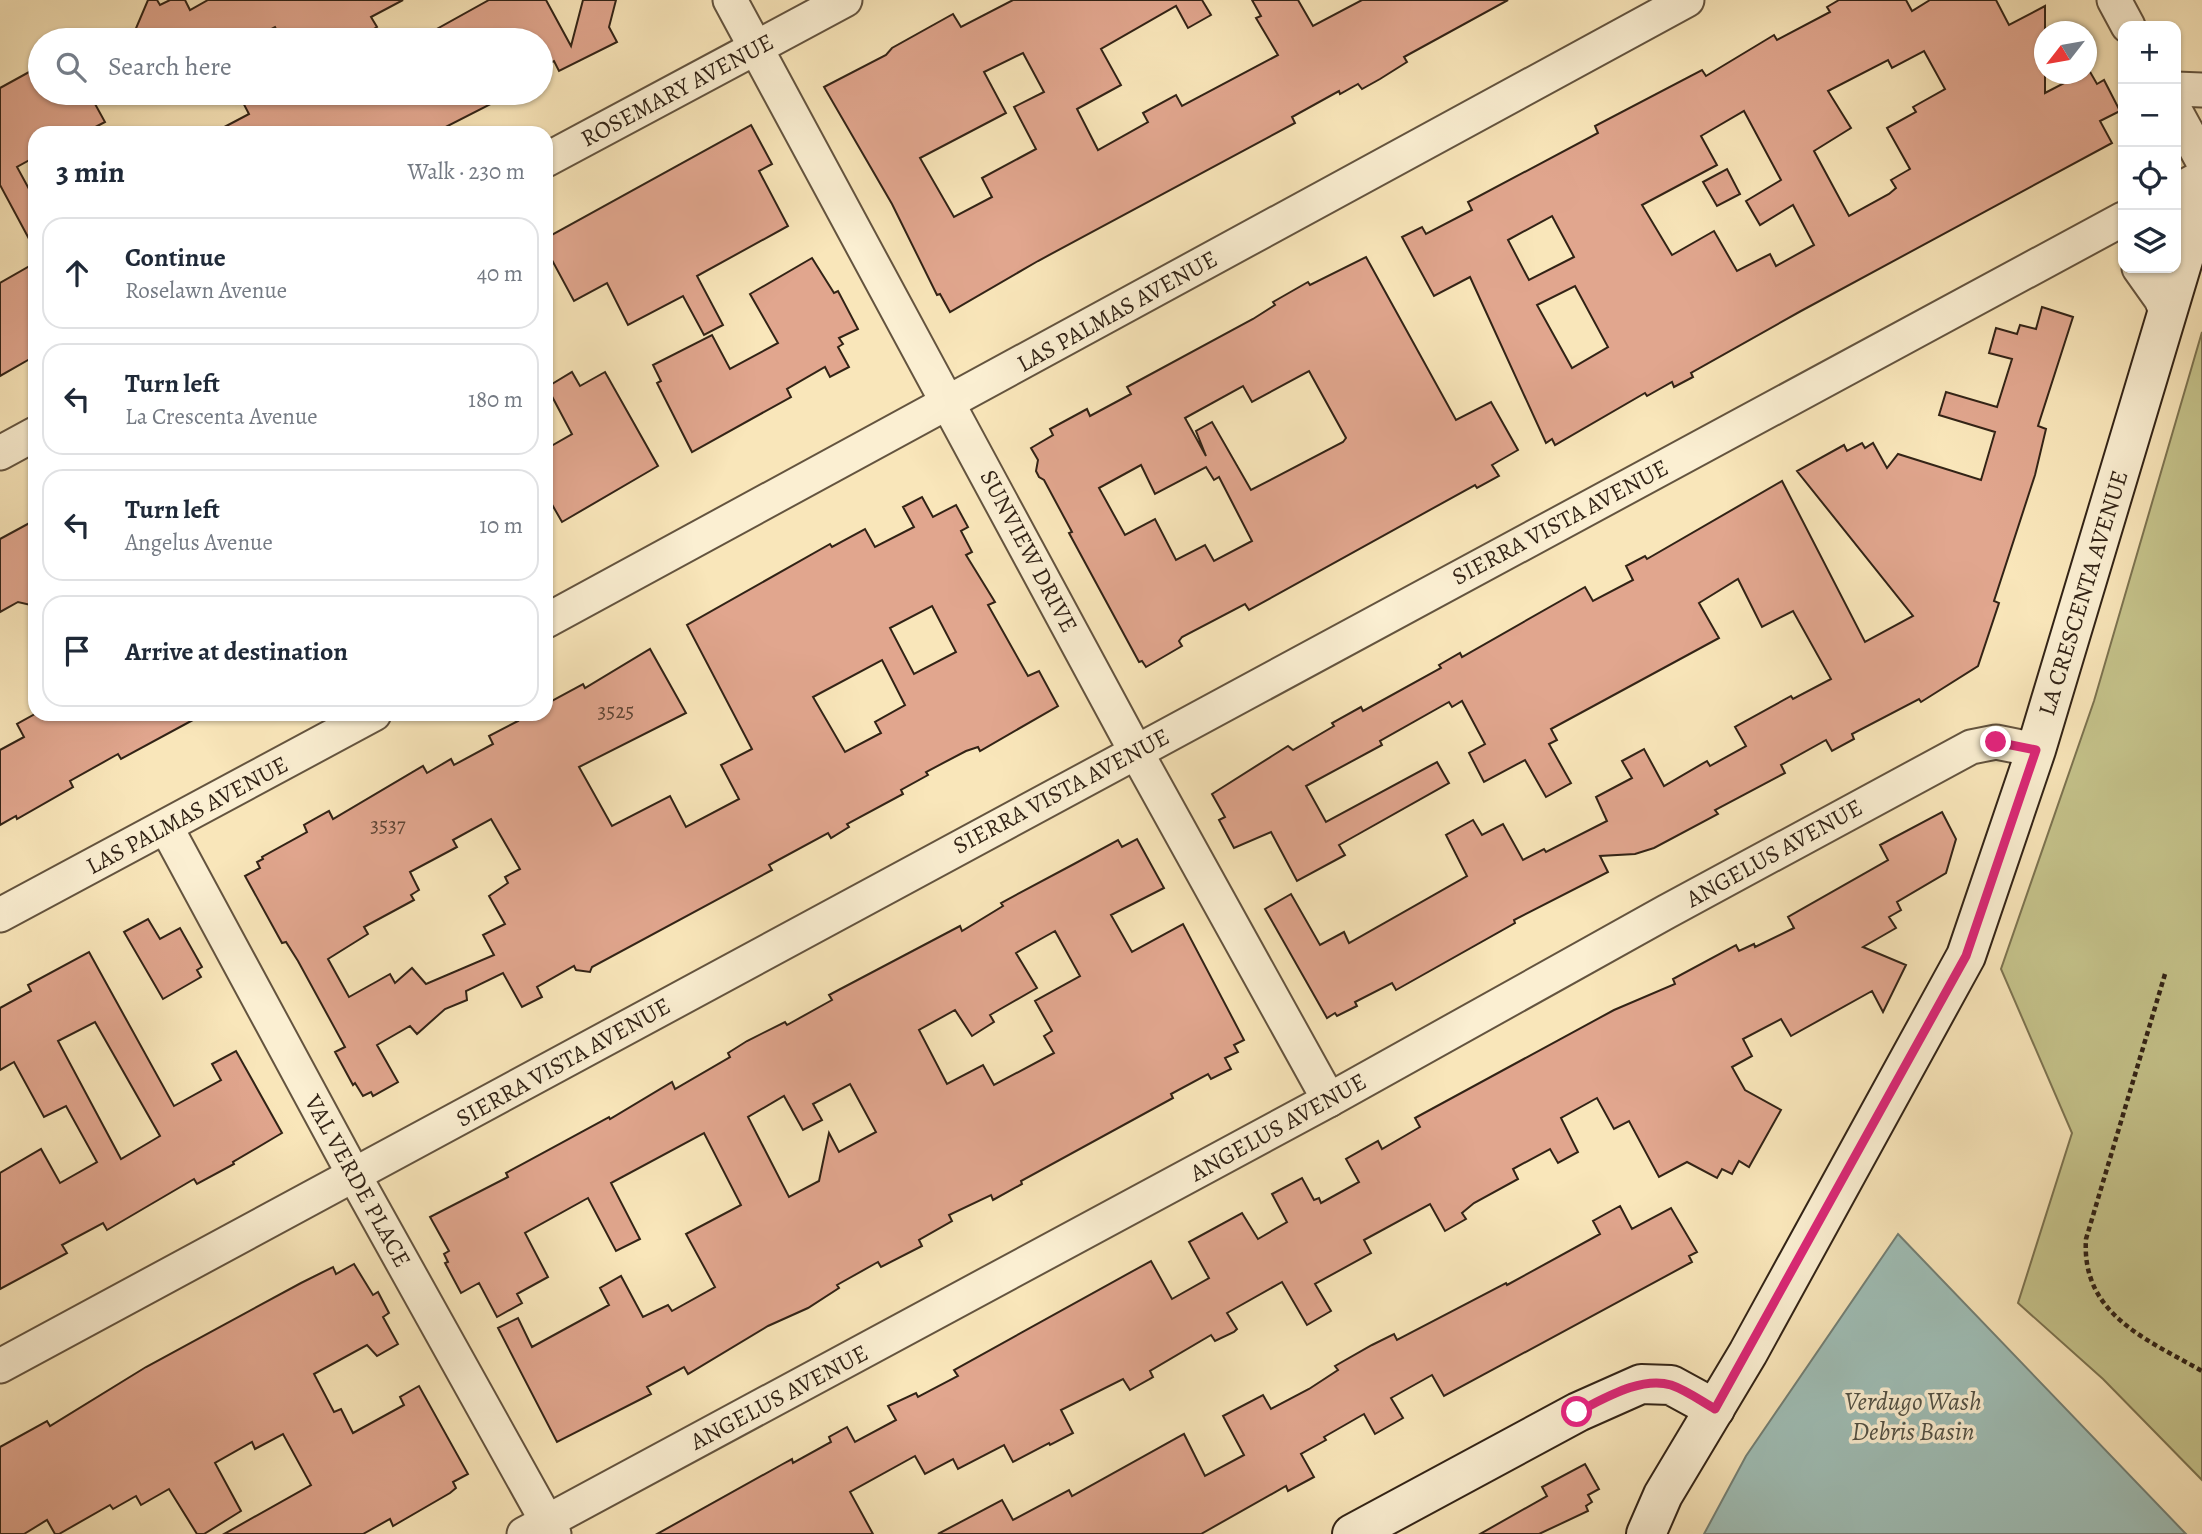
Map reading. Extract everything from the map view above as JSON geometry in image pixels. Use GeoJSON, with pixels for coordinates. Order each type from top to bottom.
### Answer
{"type":"FeatureCollection","features":[{"type":"Feature","properties":{"kind":"main road","name":"LA CRESCENTA AVENUE"},"geometry":{"type":"LineString","coordinates":[[1646,1534],[1663,1495],[1715,1409],[1966,956],[2036,750],[2202,197]]}},
{"type":"Feature","properties":{"kind":"main road"},"geometry":{"type":"LineString","coordinates":[[1352,1534],[1577,1412],[1641,1384],[1671,1385],[1715,1409]]}},
{"type":"Feature","properties":{"kind":"street","name":"SUNVIEW DRIVE"},"geometry":{"type":"LineString","coordinates":[[730,0],[950,402],[1135,751],[1329,1100]]}},
{"type":"Feature","properties":{"kind":"street","name":"ROSEMARY AVENUE"},"geometry":{"type":"LineString","coordinates":[[553,156],[845,0]]}},
{"type":"Feature","properties":{"kind":"street","name":"LAS PALMAS AVENUE"},"geometry":{"type":"LineString","coordinates":[[553,617],[1688,0]]}},
{"type":"Feature","properties":{"kind":"street"},"geometry":{"type":"LineString","coordinates":[[2114,0],[2125,21]]}},
{"type":"Feature","properties":{"kind":"street"},"geometry":{"type":"LineString","coordinates":[[2181,89],[2202,90]]}},
{"type":"Feature","properties":{"kind":"street"},"geometry":{"type":"LineString","coordinates":[[2181,121],[2202,160]]}},
{"type":"Feature","properties":{"kind":"street"},"geometry":{"type":"LineString","coordinates":[[2181,188],[2202,177]]}},
{"type":"Feature","properties":{"kind":"street","name":"SIERRA VISTA AVENUE"},"geometry":{"type":"LineString","coordinates":[[0,1366],[2118,222]]}},
{"type":"Feature","properties":{"kind":"street"},"geometry":{"type":"LineString","coordinates":[[2071,247],[2092,243],[2118,251]]}},
{"type":"Feature","properties":{"kind":"street"},"geometry":{"type":"LineString","coordinates":[[2143,273],[2161,299],[2167,314]]}},
{"type":"Feature","properties":{"kind":"street"},"geometry":{"type":"LineString","coordinates":[[0,453],[28,438]]}},
{"type":"Feature","properties":{"kind":"street","name":"LAS PALMAS AVENUE"},"geometry":{"type":"LineString","coordinates":[[0,915],[361,721]]}},
{"type":"Feature","properties":{"kind":"street","name":"ANGELUS AVENUE"},"geometry":{"type":"LineString","coordinates":[[542,1530],[1971,747],[1996,742],[2036,750]]}},
{"type":"Feature","properties":{"kind":"street","name":"VAL VERDE PLACE"},"geometry":{"type":"LineString","coordinates":[[166,827],[542,1530]]}},
{"type":"Feature","properties":{"kind":"path"},"geometry":{"type":"LineString","coordinates":[[2165,974],[2086,1239],[2085,1253],[2087,1273],[2094,1291],[2108,1310],[2136,1333],[2202,1371]]}},
{"type":"Feature","properties":{"kind":"shaded area"},"geometry":{"type":"Polygon","coordinates":[[[2202,332],[2202,1480],[2103,1379],[2018,1303],[2072,1133],[2001,969],[2094,701],[2202,332]]]}},
{"type":"Feature","properties":{"kind":"water","name":"Verdugo Wash Debris Basin"},"geometry":{"type":"Polygon","coordinates":[[[1898,1234],[2186,1534],[1704,1534],[1746,1456],[1898,1234]]]}},
{"type":"Feature","properties":{"kind":"building"},"geometry":{"type":"Polygon","coordinates":[[[148,0],[157,0],[160,5],[170,0],[185,0],[190,10],[208,0],[403,0],[371,17],[375,28],[136,28],[148,0]]]}},
{"type":"Feature","properties":{"kind":"building"},"geometry":{"type":"Polygon","coordinates":[[[489,0],[546,0],[571,46],[583,0],[616,0],[609,27],[617,42],[559,71],[553,62],[553,28],[439,28],[489,0]]]}},
{"type":"Feature","properties":{"kind":"building"},"geometry":{"type":"Polygon","coordinates":[[[1013,0],[1202,0],[1211,15],[1188,28],[1176,6],[1101,49],[1121,85],[1077,109],[1098,150],[1148,122],[1143,113],[1176,95],[1182,106],[1278,55],[1256,18],[1261,16],[1252,0],[1298,0],[1313,26],[1362,0],[1508,0],[1404,57],[1407,62],[1380,79],[1362,89],[1358,84],[1340,94],[1339,91],[1292,117],[1295,123],[1038,261],[950,312],[940,294],[937,295],[892,204],[824,87],[886,55],[892,48],[953,14],[961,27],[1013,0]],[[1023,53],[984,72],[1006,113],[920,158],[954,217],[992,197],[982,178],[1036,149],[1014,107],[1044,92],[1023,53]]]}},
{"type":"Feature","properties":{"kind":"building"},"geometry":{"type":"Polygon","coordinates":[[[1839,0],[1906,0],[1912,11],[1930,0],[1996,0],[2009,25],[2045,6],[2045,21],[2034,21],[2034,84],[2045,84],[2045,93],[2062,84],[2097,84],[2104,80],[2118,107],[2118,112],[2100,121],[2112,143],[1801,311],[1691,373],[1693,377],[1674,387],[1672,382],[1647,396],[1645,393],[1555,445],[1552,439],[1546,443],[1470,277],[1434,296],[1402,237],[1422,227],[1426,234],[1472,210],[1468,202],[1598,133],[1595,126],[1702,70],[1706,76],[1774,35],[1777,40],[1830,12],[1827,7],[1839,0]],[[1924,51],[1892,68],[1888,60],[1828,91],[1851,128],[1814,151],[1849,216],[1889,194],[1896,188],[1891,180],[1910,169],[1887,128],[1916,112],[1913,107],[1945,89],[1924,51]],[[1744,111],[1701,136],[1717,165],[1642,205],[1672,255],[1714,231],[1737,271],[1770,254],[1776,266],[1814,245],[1793,205],[1760,225],[1746,201],[1781,180],[1744,111]],[[1552,216],[1508,240],[1529,280],[1574,257],[1552,216]],[[1575,286],[1537,305],[1572,368],[1608,347],[1575,286]]]}},
{"type":"Feature","properties":{"kind":"building"},"geometry":{"type":"Polygon","coordinates":[[[28,73],[28,105],[96,105],[105,122],[97,126],[28,126],[28,161],[17,167],[28,187],[28,237],[0,185],[0,88],[28,73]]]}},
{"type":"Feature","properties":{"kind":"building"},"geometry":{"type":"Polygon","coordinates":[[[244,105],[489,105],[448,126],[226,126],[249,114],[244,105]]]}},
{"type":"Feature","properties":{"kind":"building"},"geometry":{"type":"Polygon","coordinates":[[[751,125],[772,164],[759,171],[788,226],[697,276],[723,325],[704,335],[683,296],[628,325],[607,283],[574,301],[553,262],[553,234],[751,125]]]}},
{"type":"Feature","properties":{"kind":"building"},"geometry":{"type":"Polygon","coordinates":[[[1727,169],[1740,194],[1717,206],[1703,182],[1727,169]]]}},
{"type":"Feature","properties":{"kind":"building"},"geometry":{"type":"Polygon","coordinates":[[[1366,257],[1456,420],[1491,402],[1518,450],[1492,465],[1499,476],[1477,488],[1475,485],[1249,610],[1245,604],[1182,637],[1179,641],[1182,646],[1146,667],[1142,661],[1139,662],[1069,533],[1072,532],[1044,480],[1039,477],[1036,471],[1038,460],[1031,448],[1053,435],[1050,429],[1087,409],[1090,416],[1131,394],[1127,387],[1253,319],[1275,305],[1273,302],[1308,282],[1310,285],[1366,257]],[[1309,371],[1252,402],[1243,386],[1185,418],[1206,456],[1196,431],[1212,422],[1251,490],[1343,442],[1346,438],[1309,371]],[[1141,465],[1099,488],[1125,535],[1155,519],[1176,560],[1205,545],[1214,561],[1252,541],[1219,477],[1214,480],[1206,467],[1155,494],[1141,465]]]}},
{"type":"Feature","properties":{"kind":"building"},"geometry":{"type":"Polygon","coordinates":[[[812,258],[834,293],[838,291],[858,329],[839,338],[843,344],[838,347],[849,367],[830,377],[825,367],[787,389],[791,397],[692,452],[657,383],[661,381],[653,365],[712,335],[730,369],[778,343],[750,294],[812,258]]]}},
{"type":"Feature","properties":{"kind":"building"},"geometry":{"type":"Polygon","coordinates":[[[28,267],[28,360],[0,376],[0,283],[28,267]]]}},
{"type":"Feature","properties":{"kind":"building"},"geometry":{"type":"Polygon","coordinates":[[[2042,307],[2073,317],[2038,426],[2046,429],[2035,475],[1994,601],[1999,603],[1978,666],[1921,702],[1919,699],[1852,734],[1854,739],[1832,751],[1826,740],[1781,765],[1785,773],[1715,810],[1718,814],[1654,848],[1635,854],[1600,856],[1608,872],[1514,920],[1515,923],[1396,990],[1392,983],[1355,1002],[1357,1006],[1327,1018],[1265,909],[1291,894],[1320,945],[1344,932],[1349,943],[1467,876],[1446,835],[1473,820],[1482,835],[1503,824],[1523,860],[1544,849],[1546,852],[1607,821],[1596,797],[1632,778],[1622,761],[1644,749],[1664,786],[1707,761],[1710,766],[1746,746],[1735,727],[1791,696],[1793,699],[1831,679],[1793,611],[1762,627],[1738,579],[1699,603],[1719,638],[1551,729],[1557,740],[1549,744],[1571,783],[1546,797],[1525,760],[1484,782],[1469,753],[1485,744],[1462,701],[1452,707],[1449,702],[1380,741],[1382,745],[1306,786],[1326,822],[1437,762],[1449,783],[1339,845],[1345,855],[1297,881],[1271,832],[1234,848],[1219,820],[1225,817],[1212,794],[1288,746],[1293,750],[1334,726],[1332,723],[1361,707],[1363,711],[1441,668],[1439,665],[1460,653],[1462,657],[1585,587],[1593,601],[1633,580],[1626,566],[1645,556],[1647,559],[1782,481],[1865,642],[1913,616],[1797,471],[1844,445],[1847,451],[1862,443],[1865,448],[1873,443],[1887,468],[1898,454],[1981,480],[1995,432],[1939,415],[1946,392],[1997,407],[2012,359],[1989,353],[1996,328],[2017,334],[2020,325],[2036,329],[2042,307]]]}},
{"type":"Feature","properties":{"kind":"building"},"geometry":{"type":"Polygon","coordinates":[[[572,372],[580,386],[605,372],[658,466],[562,522],[553,506],[553,445],[572,434],[553,398],[553,383],[572,372]]]}},
{"type":"Feature","properties":{"kind":"building"},"geometry":{"type":"Polygon","coordinates":[[[922,497],[933,517],[956,505],[968,527],[961,531],[972,552],[966,555],[995,602],[988,605],[1028,676],[1039,671],[1058,706],[980,751],[978,747],[966,751],[926,772],[928,775],[901,790],[903,794],[847,824],[849,827],[831,838],[828,833],[769,865],[772,870],[592,967],[590,972],[576,970],[574,966],[537,987],[542,997],[522,1007],[503,973],[466,991],[467,1000],[445,1009],[417,1034],[410,1026],[377,1045],[398,1082],[373,1096],[371,1092],[363,1096],[355,1083],[353,1085],[335,1052],[345,1047],[298,961],[286,942],[282,943],[245,876],[260,868],[257,862],[307,832],[304,825],[329,811],[333,819],[423,766],[427,773],[451,759],[454,765],[493,744],[489,736],[518,721],[553,721],[553,700],[583,684],[585,688],[650,649],[686,713],[579,767],[612,826],[670,796],[686,827],[739,799],[721,765],[752,749],[687,625],[830,544],[832,547],[865,529],[875,547],[914,527],[903,507],[922,497]],[[932,606],[890,628],[914,674],[956,652],[932,606]],[[882,660],[813,697],[845,752],[881,733],[875,722],[905,705],[882,660]],[[491,819],[453,840],[457,847],[410,872],[419,890],[411,895],[414,900],[364,927],[368,934],[328,959],[349,997],[390,974],[395,983],[412,968],[426,984],[494,955],[483,935],[505,924],[489,896],[508,883],[505,877],[520,869],[491,819]]]}},
{"type":"Feature","properties":{"kind":"building"},"geometry":{"type":"Polygon","coordinates":[[[28,524],[28,604],[18,602],[0,612],[0,539],[28,524]]]}},
{"type":"Feature","properties":{"kind":"building"},"geometry":{"type":"Polygon","coordinates":[[[28,718],[28,721],[191,721],[121,759],[118,754],[70,781],[73,787],[17,819],[16,816],[0,825],[0,750],[24,737],[17,724],[28,718]]]}},
{"type":"Feature","properties":{"kind":"building"},"geometry":{"type":"Polygon","coordinates":[[[1942,812],[1956,839],[1946,873],[1897,902],[1901,910],[1889,917],[1896,928],[1863,947],[1906,965],[1883,1012],[1872,991],[1791,1036],[1781,1019],[1743,1039],[1752,1056],[1732,1067],[1745,1090],[1781,1110],[1749,1167],[1739,1161],[1732,1174],[1722,1169],[1717,1178],[1687,1162],[1659,1177],[1629,1121],[1614,1129],[1597,1098],[1561,1118],[1578,1152],[1558,1163],[1550,1149],[1513,1169],[1518,1179],[1474,1203],[1462,1213],[1466,1219],[1445,1231],[1430,1204],[1364,1240],[1371,1253],[1315,1284],[1331,1311],[1307,1325],[1282,1282],[1227,1313],[1237,1329],[1234,1332],[1215,1341],[1211,1335],[1150,1371],[1153,1377],[1130,1390],[1123,1379],[1061,1410],[1073,1433],[1050,1445],[1049,1443],[1013,1462],[1004,1445],[958,1469],[953,1459],[925,1474],[915,1456],[850,1492],[873,1534],[657,1534],[792,1459],[793,1463],[831,1442],[829,1437],[847,1427],[855,1442],[896,1420],[888,1406],[916,1393],[918,1397],[958,1376],[954,1370],[1151,1261],[1172,1299],[1209,1278],[1189,1242],[1242,1213],[1258,1239],[1287,1222],[1272,1194],[1302,1178],[1314,1200],[1319,1198],[1321,1203],[1359,1182],[1346,1159],[1378,1141],[1382,1149],[1420,1127],[1415,1118],[1614,1010],[1675,984],[1673,979],[1736,945],[1739,951],[1754,944],[1755,947],[1794,928],[1788,917],[1888,860],[1880,845],[1942,812]]]}},
{"type":"Feature","properties":{"kind":"building"},"geometry":{"type":"Polygon","coordinates":[[[1137,839],[1164,888],[1111,915],[1132,952],[1183,924],[1244,1040],[1234,1045],[1238,1052],[1225,1058],[1231,1069],[1211,1079],[1208,1074],[1171,1094],[1173,1098],[1021,1181],[1022,1184],[993,1200],[991,1195],[949,1215],[952,1221],[919,1240],[922,1246],[881,1267],[878,1262],[837,1285],[839,1288],[808,1308],[768,1326],[688,1374],[684,1367],[647,1387],[651,1394],[557,1442],[498,1328],[518,1318],[532,1347],[609,1305],[600,1288],[621,1276],[643,1317],[668,1305],[672,1311],[715,1287],[686,1234],[741,1205],[704,1133],[611,1183],[640,1239],[616,1251],[588,1198],[525,1233],[548,1277],[517,1294],[522,1303],[497,1317],[479,1283],[461,1293],[445,1263],[448,1262],[444,1254],[449,1251],[430,1217],[508,1177],[506,1173],[609,1117],[610,1119],[672,1082],[675,1089],[730,1057],[728,1053],[747,1041],[785,1022],[787,1025],[832,1000],[829,995],[960,926],[962,931],[1003,906],[1001,903],[1118,840],[1122,847],[1137,839]],[[1055,931],[1016,953],[1037,988],[990,1015],[994,1022],[972,1036],[955,1010],[919,1030],[947,1084],[983,1065],[994,1085],[1054,1053],[1044,1036],[1052,1031],[1035,1001],[1080,976],[1055,931]],[[850,1084],[813,1104],[822,1120],[803,1130],[784,1096],[748,1117],[789,1197],[819,1181],[829,1133],[839,1152],[876,1132],[850,1084]]]}},
{"type":"Feature","properties":{"kind":"building"},"geometry":{"type":"Polygon","coordinates":[[[148,919],[160,939],[180,928],[202,967],[197,970],[201,977],[163,999],[124,932],[148,919]]]}},
{"type":"Feature","properties":{"kind":"building"},"geometry":{"type":"Polygon","coordinates":[[[89,952],[174,1106],[221,1080],[212,1064],[236,1051],[282,1133],[233,1162],[234,1164],[197,1184],[194,1179],[107,1230],[103,1223],[62,1245],[67,1253],[0,1289],[0,1173],[41,1149],[60,1183],[97,1162],[66,1106],[44,1117],[14,1062],[0,1070],[0,1008],[31,991],[28,985],[89,952]],[[95,1022],[58,1041],[121,1159],[160,1136],[95,1022]]]}},
{"type":"Feature","properties":{"kind":"building"},"geometry":{"type":"Polygon","coordinates":[[[1620,1206],[1632,1229],[1671,1208],[1697,1252],[1689,1256],[1692,1262],[1444,1396],[1432,1375],[1391,1398],[1403,1418],[1375,1434],[1364,1414],[1301,1454],[1314,1477],[1288,1491],[1286,1486],[1201,1534],[938,1534],[1002,1500],[1013,1520],[1069,1490],[1072,1496],[1184,1434],[1205,1476],[1244,1455],[1223,1416],[1263,1395],[1271,1409],[1309,1389],[1338,1370],[1335,1366],[1372,1345],[1394,1334],[1397,1340],[1506,1283],[1507,1285],[1600,1234],[1593,1221],[1620,1206]]]}},
{"type":"Feature","properties":{"kind":"building"},"geometry":{"type":"Polygon","coordinates":[[[354,1264],[373,1295],[378,1292],[389,1313],[383,1317],[398,1344],[377,1356],[367,1345],[314,1374],[334,1412],[341,1409],[353,1433],[404,1405],[400,1397],[419,1386],[468,1474],[453,1482],[456,1488],[450,1493],[393,1526],[390,1519],[363,1534],[224,1534],[311,1485],[283,1434],[255,1449],[252,1442],[215,1463],[241,1511],[204,1534],[197,1534],[169,1489],[141,1505],[136,1496],[113,1509],[110,1505],[59,1534],[55,1534],[47,1520],[24,1534],[0,1534],[0,1447],[47,1421],[50,1426],[146,1367],[301,1283],[333,1267],[336,1274],[354,1264]]]}},
{"type":"Feature","properties":{"kind":"building"},"geometry":{"type":"Polygon","coordinates":[[[1585,1464],[1599,1489],[1588,1495],[1592,1502],[1586,1506],[1588,1511],[1539,1534],[1480,1534],[1547,1496],[1542,1487],[1585,1464]]]}},
{"type":"Feature","properties":{"kind":"route"},"geometry":{"type":"LineString","coordinates":[[1577,1412],[1641,1384],[1656,1383],[1671,1385],[1715,1409],[1966,956],[2036,750],[1996,742]]}}]}
